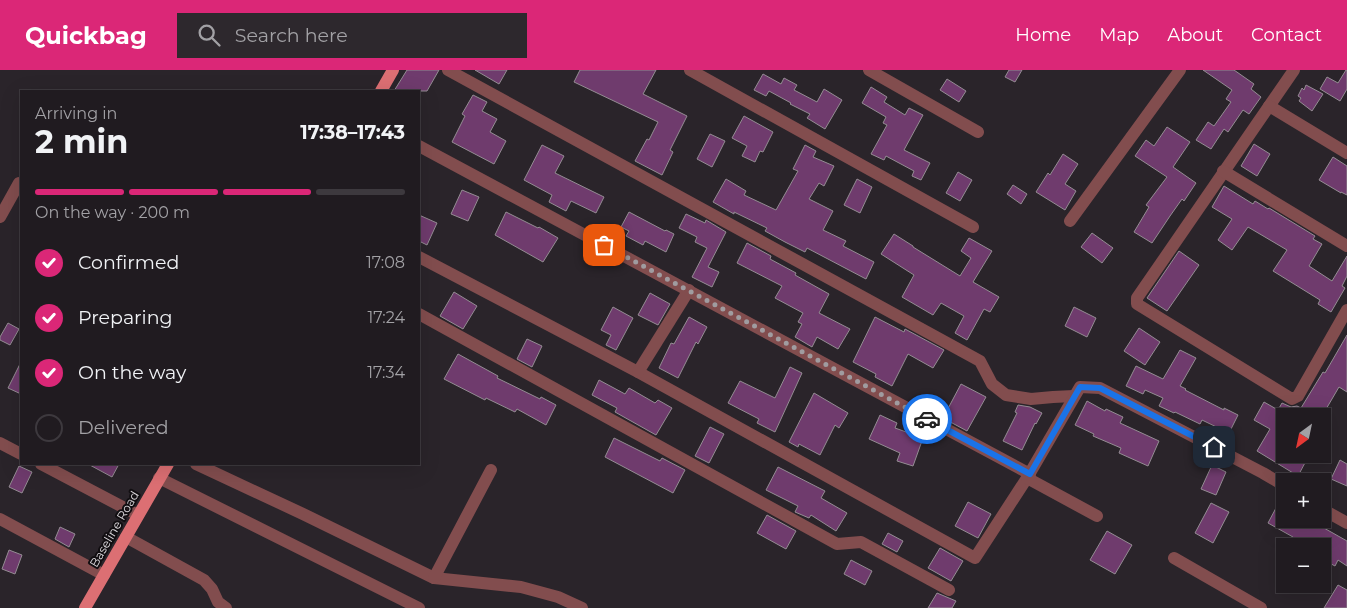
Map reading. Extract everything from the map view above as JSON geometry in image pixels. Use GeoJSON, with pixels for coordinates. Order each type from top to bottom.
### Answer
{"type":"FeatureCollection","features":[{"type":"Feature","properties":{"kind":"main road"},"geometry":{"type":"LineString","coordinates":[[382,90],[393,70]]}},
{"type":"Feature","properties":{"kind":"main road","name":"Baseline Road"},"geometry":{"type":"LineString","coordinates":[[85,608],[167,465]]}},
{"type":"Feature","properties":{"kind":"street"},"geometry":{"type":"LineString","coordinates":[[448,70],[980,361],[992,384],[1006,396],[1031,399],[1074,396]]}},
{"type":"Feature","properties":{"kind":"street"},"geometry":{"type":"LineString","coordinates":[[690,70],[973,227]]}},
{"type":"Feature","properties":{"kind":"street"},"geometry":{"type":"LineString","coordinates":[[869,70],[978,132]]}},
{"type":"Feature","properties":{"kind":"street"},"geometry":{"type":"LineString","coordinates":[[1070,221],[1180,70]]}},
{"type":"Feature","properties":{"kind":"street"},"geometry":{"type":"LineString","coordinates":[[1294,70],[1137,298],[1137,304],[1292,399],[1298,396],[1347,310]]}},
{"type":"Feature","properties":{"kind":"street"},"geometry":{"type":"LineString","coordinates":[[1269,106],[1347,152]]}},
{"type":"Feature","properties":{"kind":"street"},"geometry":{"type":"LineString","coordinates":[[420,147],[689,290],[1028,476],[1096,516]]}},
{"type":"Feature","properties":{"kind":"street"},"geometry":{"type":"LineString","coordinates":[[1223,171],[1347,246]]}},
{"type":"Feature","properties":{"kind":"street"},"geometry":{"type":"LineString","coordinates":[[0,217],[19,183]]}},
{"type":"Feature","properties":{"kind":"street"},"geometry":{"type":"LineString","coordinates":[[420,258],[638,372],[975,558],[1028,476],[1080,387],[1100,388],[1276,481]]}},
{"type":"Feature","properties":{"kind":"street"},"geometry":{"type":"LineString","coordinates":[[638,372],[689,290]]}},
{"type":"Feature","properties":{"kind":"street"},"geometry":{"type":"LineString","coordinates":[[420,315],[837,544],[861,542],[949,590]]}},
{"type":"Feature","properties":{"kind":"street"},"geometry":{"type":"LineString","coordinates":[[0,442],[20,453]]}},
{"type":"Feature","properties":{"kind":"street"},"geometry":{"type":"LineString","coordinates":[[43,465],[138,515]]}},
{"type":"Feature","properties":{"kind":"street"},"geometry":{"type":"LineString","coordinates":[[198,465],[434,578],[521,587],[558,597],[582,608]]}},
{"type":"Feature","properties":{"kind":"street"},"geometry":{"type":"LineString","coordinates":[[434,578],[491,470]]}},
{"type":"Feature","properties":{"kind":"street"},"geometry":{"type":"LineString","coordinates":[[159,478],[419,608]]}},
{"type":"Feature","properties":{"kind":"street"},"geometry":{"type":"LineString","coordinates":[[1331,514],[1347,523]]}},
{"type":"Feature","properties":{"kind":"street"},"geometry":{"type":"LineString","coordinates":[[0,519],[104,575]]}},
{"type":"Feature","properties":{"kind":"street"},"geometry":{"type":"LineString","coordinates":[[126,537],[204,580],[212,589],[218,602],[226,608]]}},
{"type":"Feature","properties":{"kind":"street"},"geometry":{"type":"LineString","coordinates":[[1174,558],[1261,608]]}},
{"type":"Feature","properties":{"kind":"building"},"geometry":{"type":"Polygon","coordinates":[[[407,70],[439,70],[427,91],[395,90],[407,70]]]}},
{"type":"Feature","properties":{"kind":"building"},"geometry":{"type":"Polygon","coordinates":[[[475,70],[507,70],[499,84],[475,70]]]}},
{"type":"Feature","properties":{"kind":"building"},"geometry":{"type":"Polygon","coordinates":[[[580,70],[656,70],[643,94],[687,116],[670,150],[673,152],[662,175],[635,161],[658,122],[574,82],[580,70]]]}},
{"type":"Feature","properties":{"kind":"building"},"geometry":{"type":"Polygon","coordinates":[[[1009,70],[1022,70],[1015,82],[1005,77],[1009,70]]]}},
{"type":"Feature","properties":{"kind":"building"},"geometry":{"type":"Polygon","coordinates":[[[1203,70],[1234,70],[1254,84],[1251,89],[1261,97],[1249,114],[1243,110],[1228,132],[1224,129],[1211,149],[1196,140],[1208,122],[1214,126],[1231,102],[1226,99],[1232,90],[1203,70]]]}},
{"type":"Feature","properties":{"kind":"building"},"geometry":{"type":"Polygon","coordinates":[[[1346,70],[1347,89],[1340,101],[1320,89],[1327,77],[1338,83],[1346,70]]]}},
{"type":"Feature","properties":{"kind":"building"},"geometry":{"type":"Polygon","coordinates":[[[763,74],[781,84],[784,78],[797,85],[794,90],[817,102],[824,89],[842,100],[825,129],[807,118],[810,114],[791,103],[769,91],[766,96],[754,90],[763,74]]]}},
{"type":"Feature","properties":{"kind":"building"},"geometry":{"type":"Polygon","coordinates":[[[947,79],[966,91],[959,102],[940,90],[947,79]]]}},
{"type":"Feature","properties":{"kind":"building"},"geometry":{"type":"Polygon","coordinates":[[[1306,85],[1323,94],[1312,111],[1299,101],[1301,98],[1298,96],[1306,85]]]}},
{"type":"Feature","properties":{"kind":"building"},"geometry":{"type":"Polygon","coordinates":[[[871,87],[887,97],[884,102],[905,115],[909,108],[923,115],[904,150],[930,163],[921,180],[912,176],[914,171],[886,156],[884,160],[871,154],[887,125],[883,123],[886,117],[862,103],[871,87]]]}},
{"type":"Feature","properties":{"kind":"building"},"geometry":{"type":"Polygon","coordinates":[[[473,95],[487,102],[482,111],[497,119],[490,132],[506,141],[494,164],[452,142],[465,116],[462,114],[473,95]]]}},
{"type":"Feature","properties":{"kind":"building"},"geometry":{"type":"Polygon","coordinates":[[[744,116],[773,132],[763,152],[760,151],[755,162],[742,156],[747,146],[732,138],[744,116]]]}},
{"type":"Feature","properties":{"kind":"building"},"geometry":{"type":"Polygon","coordinates":[[[1167,127],[1190,142],[1173,167],[1196,183],[1184,201],[1182,199],[1152,243],[1134,232],[1149,207],[1146,205],[1167,177],[1135,156],[1146,140],[1154,146],[1167,127]]]}},
{"type":"Feature","properties":{"kind":"building"},"geometry":{"type":"Polygon","coordinates":[[[710,134],[725,141],[712,167],[697,159],[710,134]]]}},
{"type":"Feature","properties":{"kind":"building"},"geometry":{"type":"Polygon","coordinates":[[[1254,144],[1270,154],[1257,176],[1241,166],[1254,144]]]}},
{"type":"Feature","properties":{"kind":"building"},"geometry":{"type":"Polygon","coordinates":[[[542,145],[564,156],[555,173],[604,197],[596,213],[571,201],[566,211],[549,202],[552,195],[524,180],[542,145]]]}},
{"type":"Feature","properties":{"kind":"building"},"geometry":{"type":"Polygon","coordinates":[[[805,145],[816,151],[813,157],[834,166],[824,186],[819,183],[809,199],[833,211],[823,230],[846,241],[843,246],[874,262],[866,279],[807,248],[805,252],[785,242],[765,231],[767,228],[734,212],[734,214],[713,202],[726,179],[746,191],[744,195],[776,210],[798,171],[793,169],[805,145]]]}},
{"type":"Feature","properties":{"kind":"building"},"geometry":{"type":"Polygon","coordinates":[[[1063,154],[1078,164],[1065,184],[1076,191],[1065,210],[1036,192],[1048,173],[1050,175],[1063,154]]]}},
{"type":"Feature","properties":{"kind":"building"},"geometry":{"type":"Polygon","coordinates":[[[1333,157],[1347,166],[1347,195],[1319,180],[1333,157]]]}},
{"type":"Feature","properties":{"kind":"building"},"geometry":{"type":"Polygon","coordinates":[[[958,172],[972,180],[960,201],[946,193],[958,172]]]}},
{"type":"Feature","properties":{"kind":"building"},"geometry":{"type":"Polygon","coordinates":[[[857,179],[872,187],[860,213],[844,205],[857,179]]]}},
{"type":"Feature","properties":{"kind":"building"},"geometry":{"type":"Polygon","coordinates":[[[1013,185],[1027,194],[1021,204],[1007,194],[1013,185]]]}},
{"type":"Feature","properties":{"kind":"building"},"geometry":{"type":"Polygon","coordinates":[[[1224,186],[1253,204],[1255,201],[1269,208],[1315,236],[1313,239],[1322,244],[1309,266],[1332,281],[1347,256],[1347,276],[1342,286],[1345,288],[1331,312],[1318,304],[1320,300],[1273,271],[1287,250],[1248,227],[1232,250],[1218,240],[1232,219],[1212,207],[1224,186]]]}},
{"type":"Feature","properties":{"kind":"building"},"geometry":{"type":"Polygon","coordinates":[[[462,190],[479,197],[468,221],[451,214],[462,190]]]}},
{"type":"Feature","properties":{"kind":"building"},"geometry":{"type":"Polygon","coordinates":[[[506,212],[558,238],[543,262],[495,235],[506,212]]]}},
{"type":"Feature","properties":{"kind":"building"},"geometry":{"type":"Polygon","coordinates":[[[629,212],[674,234],[666,252],[645,241],[643,245],[626,236],[629,231],[621,227],[629,212]]]}},
{"type":"Feature","properties":{"kind":"building"},"geometry":{"type":"Polygon","coordinates":[[[686,214],[705,223],[706,220],[726,232],[708,267],[719,272],[712,287],[692,277],[707,248],[695,242],[697,237],[679,228],[686,214]]]}},
{"type":"Feature","properties":{"kind":"building"},"geometry":{"type":"Polygon","coordinates":[[[420,215],[437,223],[427,245],[420,242],[420,215]]]}},
{"type":"Feature","properties":{"kind":"building"},"geometry":{"type":"Polygon","coordinates":[[[1092,233],[1113,248],[1102,263],[1081,247],[1092,233]]]}},
{"type":"Feature","properties":{"kind":"building"},"geometry":{"type":"Polygon","coordinates":[[[894,234],[960,276],[971,258],[961,251],[969,238],[992,251],[973,282],[999,297],[990,312],[984,309],[967,340],[955,333],[964,316],[941,303],[933,315],[902,297],[914,275],[881,254],[894,234]]]}},
{"type":"Feature","properties":{"kind":"building"},"geometry":{"type":"Polygon","coordinates":[[[747,243],[771,256],[770,259],[796,273],[795,275],[829,294],[819,313],[850,329],[838,349],[817,337],[812,347],[795,337],[802,324],[798,322],[803,313],[775,298],[782,286],[737,263],[747,243]]]}},
{"type":"Feature","properties":{"kind":"building"},"geometry":{"type":"Polygon","coordinates":[[[1179,251],[1199,265],[1167,311],[1147,298],[1179,251]]]}},
{"type":"Feature","properties":{"kind":"building"},"geometry":{"type":"Polygon","coordinates":[[[454,292],[477,306],[463,329],[440,316],[454,292]]]}},
{"type":"Feature","properties":{"kind":"building"},"geometry":{"type":"Polygon","coordinates":[[[650,293],[670,304],[658,325],[638,315],[650,293]]]}},
{"type":"Feature","properties":{"kind":"building"},"geometry":{"type":"Polygon","coordinates":[[[613,307],[633,318],[616,350],[606,345],[611,335],[601,330],[613,307]]]}},
{"type":"Feature","properties":{"kind":"building"},"geometry":{"type":"Polygon","coordinates":[[[1074,307],[1096,318],[1087,337],[1065,326],[1074,307]]]}},
{"type":"Feature","properties":{"kind":"building"},"geometry":{"type":"Polygon","coordinates":[[[689,317],[707,327],[698,344],[696,342],[678,378],[659,368],[671,343],[674,344],[689,317]]]}},
{"type":"Feature","properties":{"kind":"building"},"geometry":{"type":"Polygon","coordinates":[[[875,317],[904,332],[905,329],[944,350],[933,368],[908,354],[892,386],[875,377],[876,374],[853,362],[875,317]]]}},
{"type":"Feature","properties":{"kind":"building"},"geometry":{"type":"Polygon","coordinates":[[[8,323],[19,329],[10,345],[0,340],[8,323]]]}},
{"type":"Feature","properties":{"kind":"building"},"geometry":{"type":"Polygon","coordinates":[[[1139,328],[1160,342],[1145,365],[1124,351],[1139,328]]]}},
{"type":"Feature","properties":{"kind":"building"},"geometry":{"type":"Polygon","coordinates":[[[1347,335],[1347,392],[1339,387],[1327,408],[1301,408],[1323,372],[1325,373],[1347,335]]]}},
{"type":"Feature","properties":{"kind":"building"},"geometry":{"type":"Polygon","coordinates":[[[527,339],[542,346],[532,367],[517,359],[527,339]]]}},
{"type":"Feature","properties":{"kind":"building"},"geometry":{"type":"Polygon","coordinates":[[[1180,350],[1196,358],[1180,386],[1224,410],[1224,408],[1238,415],[1229,433],[1202,420],[1200,424],[1174,413],[1159,406],[1163,398],[1145,390],[1143,394],[1126,386],[1136,366],[1163,379],[1180,350]]]}},
{"type":"Feature","properties":{"kind":"building"},"geometry":{"type":"Polygon","coordinates":[[[458,354],[498,376],[497,378],[556,405],[546,425],[517,409],[515,412],[486,398],[485,400],[444,379],[458,354]]]}},
{"type":"Feature","properties":{"kind":"building"},"geometry":{"type":"Polygon","coordinates":[[[20,364],[20,394],[8,388],[20,364]]]}},
{"type":"Feature","properties":{"kind":"building"},"geometry":{"type":"Polygon","coordinates":[[[790,367],[802,373],[775,432],[757,423],[759,419],[728,403],[740,381],[775,398],[790,367]]]}},
{"type":"Feature","properties":{"kind":"building"},"geometry":{"type":"Polygon","coordinates":[[[599,380],[625,394],[629,388],[655,403],[658,400],[672,408],[656,435],[615,412],[617,408],[592,395],[599,380]]]}},
{"type":"Feature","properties":{"kind":"building"},"geometry":{"type":"Polygon","coordinates":[[[961,384],[986,397],[967,431],[943,418],[961,384]]]}},
{"type":"Feature","properties":{"kind":"building"},"geometry":{"type":"Polygon","coordinates":[[[814,393],[848,413],[839,428],[835,425],[820,455],[799,444],[798,447],[789,442],[814,393]]]}},
{"type":"Feature","properties":{"kind":"building"},"geometry":{"type":"Polygon","coordinates":[[[1087,401],[1105,411],[1106,409],[1123,417],[1120,423],[1159,441],[1148,466],[1119,453],[1121,448],[1093,436],[1094,434],[1075,425],[1087,401]]]}},
{"type":"Feature","properties":{"kind":"building"},"geometry":{"type":"Polygon","coordinates":[[[1264,402],[1276,409],[1276,463],[1257,451],[1270,429],[1254,420],[1264,402]]]}},
{"type":"Feature","properties":{"kind":"building"},"geometry":{"type":"Polygon","coordinates":[[[1282,403],[1291,407],[1297,406],[1301,408],[1279,408],[1282,403]]]}},
{"type":"Feature","properties":{"kind":"building"},"geometry":{"type":"Polygon","coordinates":[[[1018,405],[1030,407],[1042,413],[1022,450],[1003,441],[1017,413],[1015,412],[1018,405]]]}},
{"type":"Feature","properties":{"kind":"building"},"geometry":{"type":"Polygon","coordinates":[[[880,415],[897,423],[895,428],[923,438],[913,466],[897,461],[900,453],[869,439],[880,415]]]}},
{"type":"Feature","properties":{"kind":"building"},"geometry":{"type":"Polygon","coordinates":[[[710,427],[724,434],[709,463],[695,456],[710,427]]]}},
{"type":"Feature","properties":{"kind":"building"},"geometry":{"type":"Polygon","coordinates":[[[614,438],[660,461],[662,458],[685,470],[673,493],[605,457],[614,438]]]}},
{"type":"Feature","properties":{"kind":"building"},"geometry":{"type":"Polygon","coordinates":[[[1340,460],[1347,464],[1347,486],[1331,479],[1340,460]]]}},
{"type":"Feature","properties":{"kind":"building"},"geometry":{"type":"Polygon","coordinates":[[[1277,463],[1305,463],[1300,473],[1293,473],[1277,463]]]}},
{"type":"Feature","properties":{"kind":"building"},"geometry":{"type":"Polygon","coordinates":[[[90,465],[118,465],[112,477],[90,465]]]}},
{"type":"Feature","properties":{"kind":"building"},"geometry":{"type":"Polygon","coordinates":[[[1212,465],[1226,472],[1216,495],[1201,489],[1212,465]]]}},
{"type":"Feature","properties":{"kind":"building"},"geometry":{"type":"Polygon","coordinates":[[[19,466],[32,472],[22,493],[9,487],[19,466]]]}},
{"type":"Feature","properties":{"kind":"building"},"geometry":{"type":"Polygon","coordinates":[[[778,467],[825,491],[821,498],[847,513],[836,531],[811,515],[809,518],[795,512],[798,506],[766,490],[778,467]]]}},
{"type":"Feature","properties":{"kind":"building"},"geometry":{"type":"Polygon","coordinates":[[[968,502],[991,514],[978,538],[955,526],[968,502]]]}},
{"type":"Feature","properties":{"kind":"building"},"geometry":{"type":"Polygon","coordinates":[[[1211,503],[1229,512],[1213,543],[1195,533],[1211,503]]]}},
{"type":"Feature","properties":{"kind":"building"},"geometry":{"type":"Polygon","coordinates":[[[1276,508],[1276,527],[1268,523],[1276,508]]]}},
{"type":"Feature","properties":{"kind":"building"},"geometry":{"type":"Polygon","coordinates":[[[767,515],[796,531],[786,549],[757,533],[767,515]]]}},
{"type":"Feature","properties":{"kind":"building"},"geometry":{"type":"Polygon","coordinates":[[[60,527],[75,534],[69,547],[55,539],[60,527]]]}},
{"type":"Feature","properties":{"kind":"building"},"geometry":{"type":"Polygon","coordinates":[[[1277,528],[1324,528],[1347,541],[1347,566],[1338,560],[1335,566],[1331,564],[1331,538],[1293,537],[1277,528]]]}},
{"type":"Feature","properties":{"kind":"building"},"geometry":{"type":"Polygon","coordinates":[[[1107,531],[1132,545],[1115,574],[1090,560],[1107,531]]]}},
{"type":"Feature","properties":{"kind":"building"},"geometry":{"type":"Polygon","coordinates":[[[888,533],[903,541],[897,552],[882,544],[888,533]]]}},
{"type":"Feature","properties":{"kind":"building"},"geometry":{"type":"Polygon","coordinates":[[[940,548],[963,561],[951,581],[928,568],[940,548]]]}},
{"type":"Feature","properties":{"kind":"building"},"geometry":{"type":"Polygon","coordinates":[[[9,550],[22,555],[15,574],[2,569],[9,550]]]}},
{"type":"Feature","properties":{"kind":"building"},"geometry":{"type":"Polygon","coordinates":[[[851,560],[872,571],[865,585],[844,574],[851,560]]]}},
{"type":"Feature","properties":{"kind":"building"},"geometry":{"type":"Polygon","coordinates":[[[1338,585],[1347,590],[1347,608],[1324,608],[1338,585]]]}},
{"type":"Feature","properties":{"kind":"building"},"geometry":{"type":"Polygon","coordinates":[[[937,593],[956,601],[952,608],[928,608],[937,593]]]}},
{"type":"Feature","properties":{"kind":"way so far"},"geometry":{"type":"LineString","coordinates":[[604,245],[927,419]]}},
{"type":"Feature","properties":{"kind":"route"},"geometry":{"type":"LineString","coordinates":[[927,419],[1030,474],[1080,387],[1100,388],[1214,447]]}}]}
